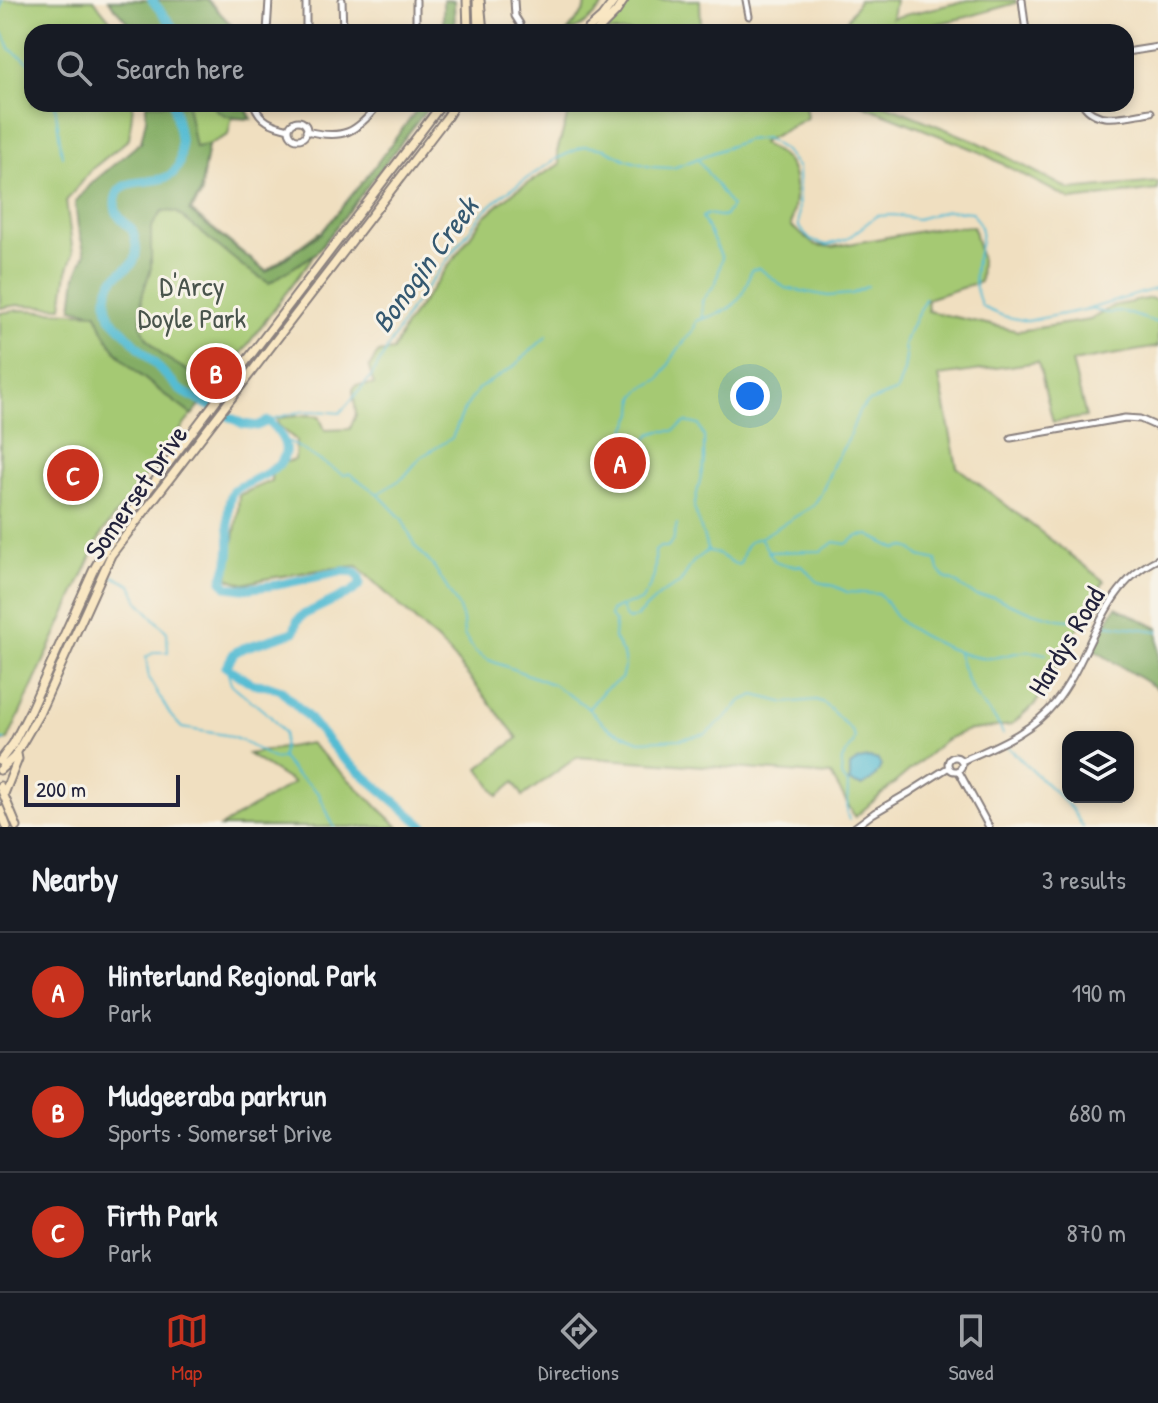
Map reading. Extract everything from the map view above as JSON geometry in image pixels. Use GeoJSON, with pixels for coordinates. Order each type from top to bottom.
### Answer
{"type":"FeatureCollection","features":[{"type":"Feature","properties":{"kind":"main road"},"geometry":{"type":"LineString","coordinates":[[467,0],[468,24]]}},
{"type":"Feature","properties":{"kind":"main road"},"geometry":{"type":"LineString","coordinates":[[478,0],[480,24]]}},
{"type":"Feature","properties":{"kind":"main road"},"geometry":{"type":"LineString","coordinates":[[594,24],[619,0]]}},
{"type":"Feature","properties":{"kind":"main road"},"geometry":{"type":"LineString","coordinates":[[604,24],[616,12],[619,0]]}},
{"type":"Feature","properties":{"kind":"main road","name":"Somerset Drive"},"geometry":{"type":"LineString","coordinates":[[2,758],[30,711],[103,553],[123,523],[436,112]]}},
{"type":"Feature","properties":{"kind":"main road","name":"Somerset Drive"},"geometry":{"type":"LineString","coordinates":[[0,770],[17,752],[39,714],[111,555],[450,112]]}},
{"type":"Feature","properties":{"kind":"main road"},"geometry":{"type":"LineString","coordinates":[[326,256],[334,262]]}},
{"type":"Feature","properties":{"kind":"main road"},"geometry":{"type":"LineString","coordinates":[[17,752],[18,759],[2,790],[17,827]]}},
{"type":"Feature","properties":{"kind":"main road"},"geometry":{"type":"LineString","coordinates":[[0,809],[7,827]]}},
{"type":"Feature","properties":{"kind":"street"},"geometry":{"type":"LineString","coordinates":[[268,24],[269,0]]}},
{"type":"Feature","properties":{"kind":"street"},"geometry":{"type":"LineString","coordinates":[[306,0],[306,24]]}},
{"type":"Feature","properties":{"kind":"street"},"geometry":{"type":"LineString","coordinates":[[342,0],[343,24]]}},
{"type":"Feature","properties":{"kind":"street"},"geometry":{"type":"LineString","coordinates":[[416,0],[416,24]]}},
{"type":"Feature","properties":{"kind":"street"},"geometry":{"type":"LineString","coordinates":[[514,0],[515,16],[520,24]]}},
{"type":"Feature","properties":{"kind":"street"},"geometry":{"type":"LineString","coordinates":[[746,0],[749,16]]}},
{"type":"Feature","properties":{"kind":"street"},"geometry":{"type":"LineString","coordinates":[[1022,0],[1025,24]]}},
{"type":"Feature","properties":{"kind":"street"},"geometry":{"type":"LineString","coordinates":[[1134,51],[1158,47]]}},
{"type":"Feature","properties":{"kind":"street"},"geometry":{"type":"LineString","coordinates":[[257,112],[267,122],[289,129]]}},
{"type":"Feature","properties":{"kind":"street"},"geometry":{"type":"LineString","coordinates":[[306,131],[330,136],[343,134],[363,124],[373,112]]}},
{"type":"Feature","properties":{"kind":"street"},"geometry":{"type":"LineString","coordinates":[[1090,112],[1101,117],[1151,112]]}},
{"type":"Feature","properties":{"kind":"street"},"geometry":{"type":"LineString","coordinates":[[298,121],[304,124],[306,131],[303,137],[295,139],[289,134],[289,129],[292,123],[298,121]]}},
{"type":"Feature","properties":{"kind":"street"},"geometry":{"type":"LineString","coordinates":[[1011,438],[1132,417],[1158,427]]}},
{"type":"Feature","properties":{"kind":"street","name":"Hardys Road"},"geometry":{"type":"LineString","coordinates":[[962,761],[1012,737],[1046,713],[1066,687],[1116,594],[1141,570],[1158,559]]}},
{"type":"Feature","properties":{"kind":"street"},"geometry":{"type":"LineString","coordinates":[[952,758],[962,761],[962,767],[958,770],[953,771],[949,767],[948,762],[952,758]]}},
{"type":"Feature","properties":{"kind":"street"},"geometry":{"type":"LineString","coordinates":[[855,827],[949,767]]}},
{"type":"Feature","properties":{"kind":"street"},"geometry":{"type":"LineString","coordinates":[[958,770],[989,827]]}},
{"type":"Feature","properties":{"kind":"green space"},"geometry":{"type":"Polygon","coordinates":[[[0,0],[94,0],[114,24],[24,24],[24,112],[132,112],[129,139],[92,169],[66,201],[73,254],[62,307],[18,305],[0,308],[0,0]]]}},
{"type":"Feature","properties":{"kind":"green space"},"geometry":{"type":"Polygon","coordinates":[[[108,0],[208,0],[230,24],[129,24],[108,0]]]}},
{"type":"Feature","properties":{"kind":"green space"},"geometry":{"type":"Polygon","coordinates":[[[443,0],[454,0],[455,24],[443,24],[443,0]]]}},
{"type":"Feature","properties":{"kind":"green space"},"geometry":{"type":"Polygon","coordinates":[[[586,0],[607,0],[590,20],[584,24],[574,24],[585,10],[586,0]]]}},
{"type":"Feature","properties":{"kind":"green space"},"geometry":{"type":"Polygon","coordinates":[[[627,0],[700,0],[701,24],[608,24],[627,0]]]}},
{"type":"Feature","properties":{"kind":"green space"},"geometry":{"type":"Polygon","coordinates":[[[859,0],[895,0],[892,18],[969,0],[1016,0],[1016,3],[936,24],[845,24],[859,0]]]}},
{"type":"Feature","properties":{"kind":"green space"},"geometry":{"type":"Polygon","coordinates":[[[146,112],[188,112],[195,147],[208,145],[200,194],[189,211],[266,272],[321,233],[415,112],[425,112],[316,253],[269,283],[244,267],[176,212],[162,211],[151,228],[151,268],[142,296],[141,325],[147,338],[163,356],[216,388],[192,415],[122,358],[102,329],[97,313],[72,308],[76,276],[85,254],[75,202],[93,182],[141,142],[146,112]]]}},
{"type":"Feature","properties":{"kind":"green space","name":"D'Arcy Doyle Park"},"geometry":{"type":"Polygon","coordinates":[[[170,112],[248,112],[252,119],[232,118],[228,135],[208,145],[202,194],[191,211],[266,271],[319,232],[327,237],[204,404],[197,401],[191,416],[102,533],[8,740],[0,742],[0,313],[19,310],[97,313],[170,112]]]}},
{"type":"Feature","properties":{"kind":"green space"},"geometry":{"type":"Polygon","coordinates":[[[220,112],[248,112],[251,119],[234,117],[220,112]]]}},
{"type":"Feature","properties":{"kind":"green space"},"geometry":{"type":"Polygon","coordinates":[[[569,112],[806,112],[807,118],[761,143],[789,164],[795,190],[791,226],[815,245],[832,247],[938,228],[973,226],[981,260],[980,282],[927,299],[928,311],[1018,331],[1090,320],[1113,306],[1151,298],[1158,302],[1158,347],[1072,362],[1086,417],[1053,422],[1038,362],[939,376],[957,467],[1104,581],[1036,703],[1011,725],[965,731],[945,740],[855,817],[831,775],[577,757],[523,796],[514,782],[498,796],[479,768],[518,738],[449,652],[357,566],[244,584],[228,578],[239,495],[271,481],[272,465],[295,460],[296,440],[278,425],[277,418],[319,416],[325,430],[350,429],[356,414],[353,390],[356,385],[374,385],[369,368],[378,353],[393,351],[405,326],[484,217],[515,191],[560,164],[557,152],[569,112]]]}},
{"type":"Feature","properties":{"kind":"green space"},"geometry":{"type":"Polygon","coordinates":[[[880,112],[904,112],[980,143],[1070,190],[1158,182],[1158,190],[1071,200],[978,151],[880,112]]]}},
{"type":"Feature","properties":{"kind":"green space"},"geometry":{"type":"Polygon","coordinates":[[[1116,607],[1158,628],[1158,689],[1091,648],[1116,607]]]}},
{"type":"Feature","properties":{"kind":"green space"},"geometry":{"type":"Polygon","coordinates":[[[310,743],[399,827],[220,827],[293,783],[248,754],[310,743]]]}},
{"type":"Feature","properties":{"kind":"water"},"geometry":{"type":"Polygon","coordinates":[[[869,758],[878,760],[881,765],[874,778],[861,786],[848,782],[850,766],[869,758]]]}},
{"type":"Feature","properties":{"kind":"waterway"},"geometry":{"type":"LineString","coordinates":[[0,13],[2,0]]}},
{"type":"Feature","properties":{"kind":"waterway"},"geometry":{"type":"LineString","coordinates":[[152,0],[171,24]]}},
{"type":"Feature","properties":{"kind":"waterway"},"geometry":{"type":"LineString","coordinates":[[0,27],[11,50],[24,59]]}},
{"type":"Feature","properties":{"kind":"waterway"},"geometry":{"type":"LineString","coordinates":[[56,112],[62,156]]}},
{"type":"Feature","properties":{"kind":"waterway"},"geometry":{"type":"LineString","coordinates":[[175,112],[181,148],[175,171],[159,179],[130,184],[117,194],[117,212],[132,229],[136,253],[132,264],[111,283],[107,303],[110,317],[180,390],[243,424],[257,426],[268,421],[285,446],[279,464],[233,490],[228,509],[229,553],[222,581],[228,587],[243,589],[344,571],[354,572],[360,584],[353,591],[303,615],[297,621],[294,632],[234,653],[226,667],[253,684],[281,690],[341,756],[425,827]]}},
{"type":"Feature","properties":{"kind":"waterway","name":"Bonogin Creek"},"geometry":{"type":"LineString","coordinates":[[268,421],[304,411],[340,413],[371,377],[409,311],[483,212],[505,193],[556,159],[585,146],[605,149],[651,167],[673,168],[746,140],[765,138],[785,151],[798,168],[799,227],[811,240],[827,245],[847,239],[876,216],[917,219],[948,210],[972,212],[981,234],[975,273],[977,293],[982,307],[1003,316],[1027,321],[1089,309],[1158,288]]}},
{"type":"Feature","properties":{"kind":"waterway"},"geometry":{"type":"LineString","coordinates":[[697,158],[731,206],[724,217],[708,214],[702,217],[722,258],[716,283],[702,301],[703,318]]}},
{"type":"Feature","properties":{"kind":"waterway"},"geometry":{"type":"LineString","coordinates":[[708,551],[694,507],[704,462],[704,437],[699,425],[686,422],[673,431],[651,434],[638,451],[627,446],[626,430],[634,413],[635,397],[642,389],[660,379],[694,329],[696,321],[726,310],[738,300],[751,270],[759,268],[785,288],[828,296],[852,294],[868,286]]}},
{"type":"Feature","properties":{"kind":"waterway"},"geometry":{"type":"LineString","coordinates":[[708,551],[739,565],[750,542],[813,506],[848,440],[859,411],[869,402],[897,391],[904,371],[906,338],[925,299]]}},
{"type":"Feature","properties":{"kind":"waterway"},"geometry":{"type":"LineString","coordinates":[[1089,309],[1106,313],[1124,312],[1158,323]]}},
{"type":"Feature","properties":{"kind":"waterway"},"geometry":{"type":"LineString","coordinates":[[379,493],[403,478],[421,457],[452,438],[464,410],[478,389],[513,367],[547,336]]}},
{"type":"Feature","properties":{"kind":"waterway"},"geometry":{"type":"LineString","coordinates":[[284,443],[290,442],[343,475],[350,474],[378,494],[402,519],[416,547],[434,567],[458,606],[464,635],[475,652],[552,684],[584,705],[610,729],[640,741],[681,739],[706,734],[741,701],[755,695],[785,703],[816,700],[824,703],[855,738],[842,760],[841,776],[848,784],[849,820]]}},
{"type":"Feature","properties":{"kind":"waterway"},"geometry":{"type":"LineString","coordinates":[[589,708],[604,690],[621,679],[625,665],[614,638],[615,623],[610,616],[611,611],[641,601],[653,578],[655,551],[673,541],[677,524]]}},
{"type":"Feature","properties":{"kind":"waterway"},"geometry":{"type":"LineString","coordinates":[[768,552],[821,551],[835,542],[846,544],[858,536],[869,535],[896,549],[906,547],[920,556],[936,560],[945,578],[976,596],[993,597],[1059,619],[1090,622]]}},
{"type":"Feature","properties":{"kind":"waterway"},"geometry":{"type":"LineString","coordinates":[[761,539],[779,564],[802,566],[818,582],[847,592],[879,594],[906,625],[955,651],[980,658],[1024,652],[1046,654]]}},
{"type":"Feature","properties":{"kind":"waterway"},"geometry":{"type":"LineString","coordinates":[[621,607],[626,618],[636,617],[662,593],[680,583],[693,562],[707,551]]}},
{"type":"Feature","properties":{"kind":"waterway"},"geometry":{"type":"LineString","coordinates":[[113,576],[131,585],[138,601],[167,632],[168,652],[155,652],[146,657],[149,679],[171,716],[182,728],[226,735],[274,759],[282,758]]}},
{"type":"Feature","properties":{"kind":"waterway"},"geometry":{"type":"LineString","coordinates":[[1105,624],[1158,631]]}},
{"type":"Feature","properties":{"kind":"waterway"},"geometry":{"type":"LineString","coordinates":[[958,653],[972,690],[1003,734]]}},
{"type":"Feature","properties":{"kind":"waterway"},"geometry":{"type":"LineString","coordinates":[[226,667],[231,684],[270,716],[284,733],[282,758],[296,775],[319,794],[334,827]]}},
{"type":"Feature","properties":{"kind":"waterway"},"geometry":{"type":"LineString","coordinates":[[0,740],[5,740]]}},
{"type":"Feature","properties":{"kind":"waterway"},"geometry":{"type":"LineString","coordinates":[[1008,747],[1071,808],[1083,827]]}},
{"type":"Feature","properties":{"kind":"place","name":"Mudgeeraba parkrun"},"geometry":{"type":"Point","coordinates":[216,373]}},
{"type":"Feature","properties":{"kind":"place","name":"Hinterland Regional Park"},"geometry":{"type":"Point","coordinates":[620,463]}},
{"type":"Feature","properties":{"kind":"place","name":"Firth Park"},"geometry":{"type":"Point","coordinates":[73,475]}}]}
